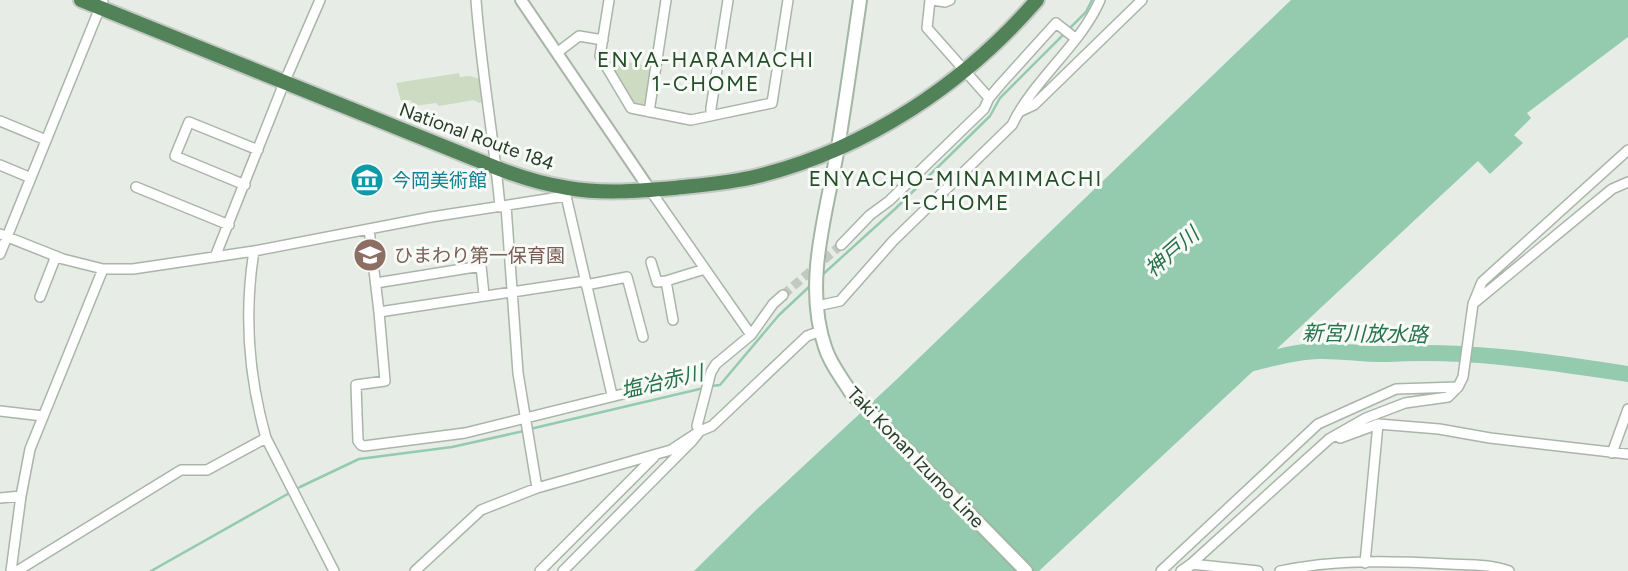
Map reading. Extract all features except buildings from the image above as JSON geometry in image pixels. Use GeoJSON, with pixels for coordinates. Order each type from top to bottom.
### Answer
{"type":"FeatureCollection","features":[{"type":"Feature","properties":{"kind":"highway","name":"National Route 184"},"geometry":{"type":"LineString","coordinates":[[81,0],[101,4],[285,83],[497,168],[567,192],[650,190],[717,184],[758,176],[837,150],[908,111],[965,71],[994,45],[1032,2]]}},
{"type":"Feature","properties":{"kind":"main road","name":"Taki Konan Izumo Line"},"geometry":{"type":"LineString","coordinates":[[860,0],[837,150],[822,225],[817,272],[817,306],[825,348],[851,393],[1026,571]]}},
{"type":"Feature","properties":{"kind":"street"},"geometry":{"type":"LineString","coordinates":[[215,257],[320,0]]}},
{"type":"Feature","properties":{"kind":"street"},"geometry":{"type":"LineString","coordinates":[[477,0],[478,26],[503,206],[518,373],[537,488]]}},
{"type":"Feature","properties":{"kind":"street"},"geometry":{"type":"LineString","coordinates":[[521,0],[751,335]]}},
{"type":"Feature","properties":{"kind":"street"},"geometry":{"type":"LineString","coordinates":[[609,0],[600,56],[631,108],[691,120],[772,103],[788,0]]}},
{"type":"Feature","properties":{"kind":"street"},"geometry":{"type":"LineString","coordinates":[[649,112],[666,0]]}},
{"type":"Feature","properties":{"kind":"street"},"geometry":{"type":"LineString","coordinates":[[711,116],[728,0]]}},
{"type":"Feature","properties":{"kind":"street"},"geometry":{"type":"LineString","coordinates":[[950,0],[932,0],[927,28],[989,98]]}},
{"type":"Feature","properties":{"kind":"street"},"geometry":{"type":"LineString","coordinates":[[817,306],[840,301],[894,240],[1012,125],[1069,33],[1095,11],[1100,0]]}},
{"type":"Feature","properties":{"kind":"street"},"geometry":{"type":"LineString","coordinates":[[1019,111],[1034,105],[1142,0]]}},
{"type":"Feature","properties":{"kind":"street"},"geometry":{"type":"LineString","coordinates":[[0,254],[3,236],[31,178],[101,4]]}},
{"type":"Feature","properties":{"kind":"street"},"geometry":{"type":"LineString","coordinates":[[841,245],[984,109],[989,98],[1056,23],[1069,33]]}},
{"type":"Feature","properties":{"kind":"street"},"geometry":{"type":"LineString","coordinates":[[558,52],[579,36],[603,40]]}},
{"type":"Feature","properties":{"kind":"street"},"geometry":{"type":"LineString","coordinates":[[0,121],[46,140]]}},
{"type":"Feature","properties":{"kind":"street"},"geometry":{"type":"LineString","coordinates":[[245,185],[175,156],[189,122],[258,150]]}},
{"type":"Feature","properties":{"kind":"street"},"geometry":{"type":"LineString","coordinates":[[1181,571],[1188,568],[1329,439],[1366,418],[1405,403],[1448,397],[1463,377],[1473,304],[1482,282],[1628,150]]}},
{"type":"Feature","properties":{"kind":"street"},"geometry":{"type":"LineString","coordinates":[[0,165],[31,178]]}},
{"type":"Feature","properties":{"kind":"street"},"geometry":{"type":"LineString","coordinates":[[1473,304],[1628,173]]}},
{"type":"Feature","properties":{"kind":"street"},"geometry":{"type":"LineString","coordinates":[[1612,189],[1628,182]]}},
{"type":"Feature","properties":{"kind":"street"},"geometry":{"type":"LineString","coordinates":[[136,187],[229,225]]}},
{"type":"Feature","properties":{"kind":"street"},"geometry":{"type":"LineString","coordinates":[[3,236],[56,256],[103,269],[133,269],[254,251],[567,192],[585,283],[612,395]]}},
{"type":"Feature","properties":{"kind":"street"},"geometry":{"type":"LineString","coordinates":[[369,229],[385,380],[356,385],[358,441],[361,445],[465,433],[631,391]]}},
{"type":"Feature","properties":{"kind":"street"},"geometry":{"type":"LineString","coordinates":[[254,251],[249,285],[250,360],[260,420],[266,438],[334,571]]}},
{"type":"Feature","properties":{"kind":"street"},"geometry":{"type":"LineString","coordinates":[[40,297],[56,256]]}},
{"type":"Feature","properties":{"kind":"street"},"geometry":{"type":"LineString","coordinates":[[651,262],[657,282],[705,269]]}},
{"type":"Feature","properties":{"kind":"street"},"geometry":{"type":"LineString","coordinates":[[376,283],[481,265],[484,295]]}},
{"type":"Feature","properties":{"kind":"street"},"geometry":{"type":"LineString","coordinates":[[11,571],[30,449],[103,269]]}},
{"type":"Feature","properties":{"kind":"street"},"geometry":{"type":"LineString","coordinates":[[379,312],[484,295],[627,277],[643,337]]}},
{"type":"Feature","properties":{"kind":"street"},"geometry":{"type":"LineString","coordinates":[[666,281],[673,320]]}},
{"type":"Feature","properties":{"kind":"street"},"geometry":{"type":"LineString","coordinates":[[700,431],[697,426],[711,372],[751,335],[773,304],[783,295]]}},
{"type":"Feature","properties":{"kind":"street"},"geometry":{"type":"LineString","coordinates":[[415,571],[481,510],[537,488],[655,456],[671,450],[712,426],[807,336],[821,331]]}},
{"type":"Feature","properties":{"kind":"street"},"geometry":{"type":"LineString","coordinates":[[1161,571],[1318,425],[1396,389],[1458,387]]}},
{"type":"Feature","properties":{"kind":"street"},"geometry":{"type":"LineString","coordinates":[[1612,453],[1628,409]]}},
{"type":"Feature","properties":{"kind":"street"},"geometry":{"type":"LineString","coordinates":[[0,411],[43,416]]}},
{"type":"Feature","properties":{"kind":"street"},"geometry":{"type":"LineString","coordinates":[[1329,439],[1378,424],[1439,429],[1490,438],[1628,454]]}},
{"type":"Feature","properties":{"kind":"street"},"geometry":{"type":"LineString","coordinates":[[1365,563],[1378,424]]}},
{"type":"Feature","properties":{"kind":"street"},"geometry":{"type":"LineString","coordinates":[[563,571],[700,431]]}},
{"type":"Feature","properties":{"kind":"street"},"geometry":{"type":"LineString","coordinates":[[17,571],[181,470],[207,470],[266,438]]}},
{"type":"Feature","properties":{"kind":"street"},"geometry":{"type":"LineString","coordinates":[[540,571],[655,456]]}},
{"type":"Feature","properties":{"kind":"street"},"geometry":{"type":"LineString","coordinates":[[0,498],[21,496]]}},
{"type":"Feature","properties":{"kind":"street"},"geometry":{"type":"LineString","coordinates":[[1280,571],[1365,563],[1423,562],[1496,567],[1509,571]]}},
{"type":"Feature","properties":{"kind":"street"},"geometry":{"type":"LineString","coordinates":[[1188,568],[1258,571]]}},
{"type":"Feature","properties":{"kind":"shaded area"},"geometry":{"type":"Polygon","coordinates":[[[605,58],[653,67],[647,105],[643,108],[632,105],[605,58]]]}},
{"type":"Feature","properties":{"kind":"shaded area"},"geometry":{"type":"Polygon","coordinates":[[[459,73],[460,77],[480,79],[486,100],[439,106],[436,103],[414,106],[410,100],[401,101],[396,83],[459,73]]]}},
{"type":"Feature","properties":{"kind":"water","name":"神戸川"},"geometry":{"type":"Polygon","coordinates":[[[1291,0],[1628,0],[1628,37],[1527,113],[1531,118],[1514,135],[1523,143],[1490,174],[1478,161],[1039,571],[694,571],[896,380],[1291,0]]]}},
{"type":"Feature","properties":{"kind":"waterway","name":"塩冶赤川"},"geometry":{"type":"LineString","coordinates":[[821,276],[895,209],[990,116],[1000,98],[1086,12],[1092,0]]}},
{"type":"Feature","properties":{"kind":"waterway","name":"塩冶赤川"},"geometry":{"type":"LineString","coordinates":[[711,386],[720,385],[779,315],[811,285]]}},
{"type":"Feature","properties":{"kind":"waterway","name":"新宮川放水路"},"geometry":{"type":"LineString","coordinates":[[1245,365],[1290,354],[1318,351],[1448,353],[1538,361],[1628,374]]}},
{"type":"Feature","properties":{"kind":"waterway","name":"塩冶赤川"},"geometry":{"type":"LineString","coordinates":[[530,429],[704,388]]}},
{"type":"Feature","properties":{"kind":"waterway","name":"塩冶赤川"},"geometry":{"type":"LineString","coordinates":[[151,571],[300,487],[359,459],[452,447],[524,431]]}},
{"type":"Feature","properties":{"kind":"tunnel"},"geometry":{"type":"LineString","coordinates":[[783,295],[841,245]]}},
{"type":"Feature","properties":{"kind":"place","name":"今岡美術館"},"geometry":{"type":"Point","coordinates":[367,180]}},
{"type":"Feature","properties":{"kind":"place","name":"ひまわり第一保育園"},"geometry":{"type":"Point","coordinates":[370,255]}},
{"type":"Feature","properties":{"kind":"district","name":"ENYA-HARAMACHI 1-CHOME"},"geometry":{"type":"Point","coordinates":[706,72]}},
{"type":"Feature","properties":{"kind":"district","name":"ENYACHO-MINAMIMACHI 1-CHOME"},"geometry":{"type":"Point","coordinates":[956,191]}}]}
